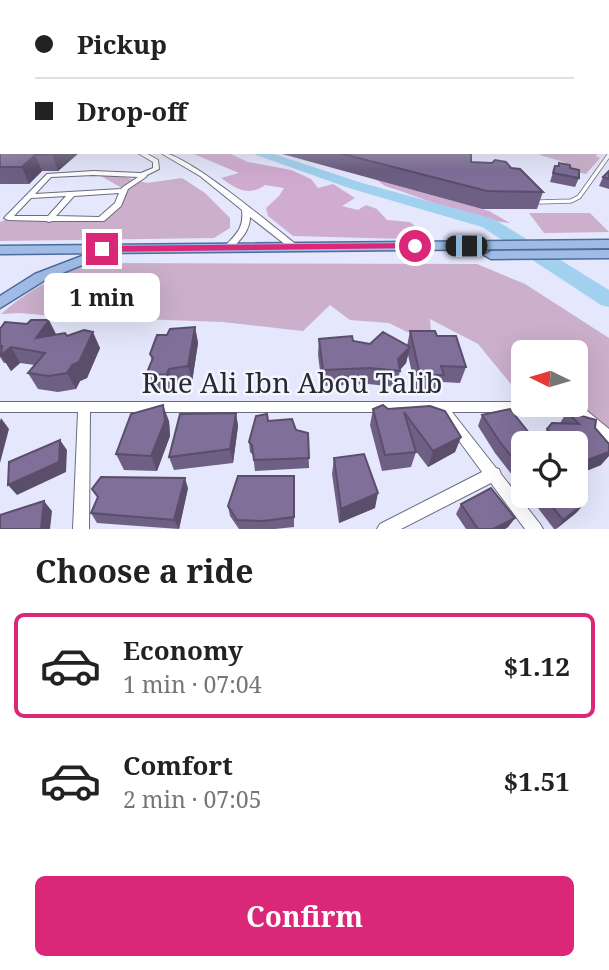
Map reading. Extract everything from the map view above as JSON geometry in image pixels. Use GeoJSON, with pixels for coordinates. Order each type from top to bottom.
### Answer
{"type":"FeatureCollection","features":[{"type":"Feature","properties":{"kind":"main road"},"geometry":{"type":"LineString","coordinates":[[574,250],[609,244]]}},
{"type":"Feature","properties":{"kind":"main road"},"geometry":{"type":"LineString","coordinates":[[0,250],[294,247],[442,251]]}},
{"type":"Feature","properties":{"kind":"main road"},"geometry":{"type":"LineString","coordinates":[[0,259],[442,251],[574,250],[609,254]]}},
{"type":"Feature","properties":{"kind":"main road"},"geometry":{"type":"LineString","coordinates":[[0,303],[40,277],[87,258]]}},
{"type":"Feature","properties":{"kind":"street"},"geometry":{"type":"LineString","coordinates":[[142,154],[158,164],[156,169],[123,191],[118,204],[103,219],[8,218],[52,175],[93,173],[142,176]]}},
{"type":"Feature","properties":{"kind":"street"},"geometry":{"type":"LineString","coordinates":[[165,154],[202,175],[294,247]]}},
{"type":"Feature","properties":{"kind":"street"},"geometry":{"type":"LineString","coordinates":[[30,196],[123,191]]}},
{"type":"Feature","properties":{"kind":"street"},"geometry":{"type":"LineString","coordinates":[[49,220],[72,194]]}},
{"type":"Feature","properties":{"kind":"street"},"geometry":{"type":"LineString","coordinates":[[228,248],[247,223],[245,209]]}},
{"type":"Feature","properties":{"kind":"street","name":"Rue Ali Ibn Abou Talib"},"geometry":{"type":"LineString","coordinates":[[0,407],[559,407],[582,414],[609,436]]}},
{"type":"Feature","properties":{"kind":"street"},"geometry":{"type":"LineString","coordinates":[[81,529],[84,407]]}},
{"type":"Feature","properties":{"kind":"street"},"geometry":{"type":"LineString","coordinates":[[441,408],[535,529]]}},
{"type":"Feature","properties":{"kind":"street"},"geometry":{"type":"LineString","coordinates":[[385,529],[404,525],[494,474]]}},
{"type":"Feature","properties":{"kind":"lane"},"geometry":{"type":"LineString","coordinates":[[540,202],[576,199],[609,155]]}},
{"type":"Feature","properties":{"kind":"shaded area"},"geometry":{"type":"Polygon","coordinates":[[[194,154],[230,154],[248,162],[291,170],[311,179],[318,188],[333,184],[355,198],[342,206],[358,210],[366,205],[377,209],[387,220],[410,222],[425,234],[405,239],[293,236],[268,216],[266,208],[284,188],[265,185],[248,191],[221,178],[239,173],[194,154]]]}},
{"type":"Feature","properties":{"kind":"shaded area"},"geometry":{"type":"Polygon","coordinates":[[[597,154],[600,158],[586,174],[571,171],[564,162],[540,155],[597,154]]]}},
{"type":"Feature","properties":{"kind":"shaded area"},"geometry":{"type":"Polygon","coordinates":[[[97,174],[113,174],[147,183],[182,178],[205,193],[230,218],[230,228],[214,238],[0,241],[0,222],[5,220],[107,217],[122,202],[122,188],[97,174]]]}},
{"type":"Feature","properties":{"kind":"shaded area"},"geometry":{"type":"Polygon","coordinates":[[[377,180],[489,211],[510,223],[447,208],[385,186],[377,180]]]}},
{"type":"Feature","properties":{"kind":"shaded area"},"geometry":{"type":"Polygon","coordinates":[[[529,213],[590,213],[609,232],[544,233],[529,213]]]}},
{"type":"Feature","properties":{"kind":"shaded area"},"geometry":{"type":"Polygon","coordinates":[[[96,263],[477,264],[525,284],[609,338],[609,432],[588,416],[588,340],[511,340],[511,384],[478,344],[430,319],[431,332],[407,332],[389,323],[350,320],[330,305],[303,331],[223,322],[140,319],[116,309],[74,318],[1,314],[46,283],[96,263]]]}},
{"type":"Feature","properties":{"kind":"building"},"geometry":{"type":"Polygon","coordinates":[[[0,154],[52,154],[35,155],[22,167],[0,167],[0,154]]]}},
{"type":"Feature","properties":{"kind":"building"},"geometry":{"type":"Polygon","coordinates":[[[343,154],[471,154],[471,162],[492,163],[495,160],[506,162],[511,168],[520,169],[543,192],[487,191],[343,154]]]}},
{"type":"Feature","properties":{"kind":"building"},"geometry":{"type":"Polygon","coordinates":[[[559,163],[579,170],[579,178],[553,173],[559,163]]]}},
{"type":"Feature","properties":{"kind":"building"},"geometry":{"type":"Polygon","coordinates":[[[31,320],[49,320],[36,338],[65,333],[67,336],[84,330],[93,332],[79,362],[72,365],[67,373],[49,376],[28,373],[45,353],[11,347],[1,355],[0,329],[5,322],[27,324],[31,320]]]}},
{"type":"Feature","properties":{"kind":"building"},"geometry":{"type":"Polygon","coordinates":[[[195,327],[188,366],[169,369],[166,375],[154,374],[148,370],[157,335],[167,335],[170,329],[195,327]]]}},
{"type":"Feature","properties":{"kind":"building"},"geometry":{"type":"Polygon","coordinates":[[[410,331],[435,331],[437,336],[456,336],[466,367],[441,366],[444,375],[420,375],[410,331]]]}},
{"type":"Feature","properties":{"kind":"building"},"geometry":{"type":"Polygon","coordinates":[[[383,332],[410,347],[398,359],[400,371],[370,368],[323,370],[319,339],[352,336],[353,341],[370,344],[383,332]]]}},
{"type":"Feature","properties":{"kind":"building"},"geometry":{"type":"Polygon","coordinates":[[[163,405],[165,421],[151,456],[116,454],[131,414],[163,405]]]}},
{"type":"Feature","properties":{"kind":"building"},"geometry":{"type":"Polygon","coordinates":[[[383,405],[388,409],[430,406],[445,411],[461,437],[433,451],[404,412],[416,452],[385,455],[373,409],[383,405]]]}},
{"type":"Feature","properties":{"kind":"building"},"geometry":{"type":"Polygon","coordinates":[[[510,409],[511,417],[516,417],[527,431],[511,431],[511,456],[500,442],[482,415],[510,409]]]}},
{"type":"Feature","properties":{"kind":"building"},"geometry":{"type":"Polygon","coordinates":[[[236,413],[230,449],[169,457],[180,414],[236,413]]]}},
{"type":"Feature","properties":{"kind":"building"},"geometry":{"type":"Polygon","coordinates":[[[267,414],[268,421],[292,419],[296,430],[308,433],[309,458],[254,460],[249,442],[256,416],[267,414]]]}},
{"type":"Feature","properties":{"kind":"building"},"geometry":{"type":"Polygon","coordinates":[[[572,417],[596,420],[595,428],[609,444],[609,452],[588,460],[588,431],[547,429],[552,423],[579,424],[572,417]]]}},
{"type":"Feature","properties":{"kind":"building"},"geometry":{"type":"Polygon","coordinates":[[[60,440],[59,462],[8,485],[9,462],[60,440]]]}},
{"type":"Feature","properties":{"kind":"building"},"geometry":{"type":"Polygon","coordinates":[[[364,454],[378,493],[341,509],[334,458],[364,454]]]}},
{"type":"Feature","properties":{"kind":"building"},"geometry":{"type":"Polygon","coordinates":[[[238,476],[294,476],[294,517],[263,521],[237,520],[228,506],[238,476]]]}},
{"type":"Feature","properties":{"kind":"building"},"geometry":{"type":"Polygon","coordinates":[[[101,477],[185,478],[174,520],[91,513],[98,497],[92,489],[101,477]]]}},
{"type":"Feature","properties":{"kind":"building"},"geometry":{"type":"Polygon","coordinates":[[[491,488],[515,518],[493,529],[478,529],[461,504],[491,488]]]}},
{"type":"Feature","properties":{"kind":"building"},"geometry":{"type":"Polygon","coordinates":[[[44,501],[41,529],[0,529],[0,515],[44,501]]]}},
{"type":"Feature","properties":{"kind":"building"},"geometry":{"type":"Polygon","coordinates":[[[553,508],[579,508],[563,520],[553,508]]]}},
{"type":"Feature","properties":{"kind":"waterway"},"geometry":{"type":"LineString","coordinates":[[260,154],[357,186],[488,223],[609,300]]}},
{"type":"Feature","properties":{"kind":"route"},"geometry":{"type":"LineString","coordinates":[[102,249],[415,246]]}}]}
